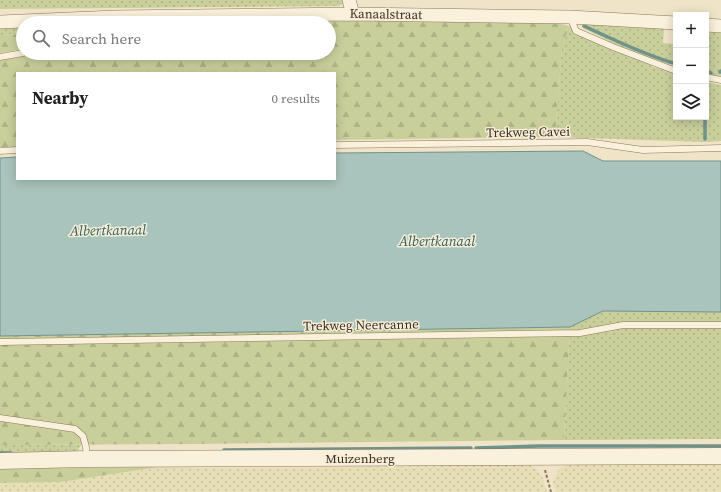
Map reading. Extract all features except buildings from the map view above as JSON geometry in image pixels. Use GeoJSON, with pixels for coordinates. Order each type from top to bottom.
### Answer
{"type":"FeatureCollection","features":[{"type":"Feature","properties":{"kind":"street"},"geometry":{"type":"LineString","coordinates":[[349,0],[353,14]]}},
{"type":"Feature","properties":{"kind":"street","name":"Kanaalstraat"},"geometry":{"type":"LineString","coordinates":[[273,16],[353,14],[570,17],[673,23]]}},
{"type":"Feature","properties":{"kind":"street","name":"Kanaalstraat"},"geometry":{"type":"LineString","coordinates":[[0,22],[16,22]]}},
{"type":"Feature","properties":{"kind":"street"},"geometry":{"type":"LineString","coordinates":[[709,25],[721,26]]}},
{"type":"Feature","properties":{"kind":"street","name":"Muizenberg"},"geometry":{"type":"LineString","coordinates":[[0,461],[86,459],[721,456]]}},
{"type":"Feature","properties":{"kind":"lane"},"geometry":{"type":"LineString","coordinates":[[570,17],[576,31],[673,70]]}},
{"type":"Feature","properties":{"kind":"lane"},"geometry":{"type":"LineString","coordinates":[[0,57],[16,54]]}},
{"type":"Feature","properties":{"kind":"lane"},"geometry":{"type":"LineString","coordinates":[[709,78],[721,80]]}},
{"type":"Feature","properties":{"kind":"lane","name":"Trekweg Cavei"},"geometry":{"type":"LineString","coordinates":[[336,146],[587,142],[643,150],[721,148]]}},
{"type":"Feature","properties":{"kind":"lane"},"geometry":{"type":"LineString","coordinates":[[0,151],[16,150]]}},
{"type":"Feature","properties":{"kind":"lane","name":"Trekweg Neercanne"},"geometry":{"type":"LineString","coordinates":[[0,342],[580,334],[623,325],[721,325]]}},
{"type":"Feature","properties":{"kind":"lane"},"geometry":{"type":"LineString","coordinates":[[0,418],[75,428],[83,436],[86,447],[86,459]]}},
{"type":"Feature","properties":{"kind":"path"},"geometry":{"type":"LineString","coordinates":[[541,458],[551,492]]}},
{"type":"Feature","properties":{"kind":"shaded area"},"geometry":{"type":"Polygon","coordinates":[[[528,464],[535,468],[542,477],[547,492],[0,492],[0,483],[61,482],[158,467],[292,468],[528,464]]]}},
{"type":"Feature","properties":{"kind":"shaded area"},"geometry":{"type":"Polygon","coordinates":[[[567,464],[721,464],[721,492],[556,492],[553,483],[558,470],[567,464]]]}},
{"type":"Feature","properties":{"kind":"green space"},"geometry":{"type":"Polygon","coordinates":[[[0,0],[346,0],[346,2],[339,6],[0,9],[0,0]]]}},
{"type":"Feature","properties":{"kind":"green space"},"geometry":{"type":"Polygon","coordinates":[[[336,20],[553,22],[569,26],[562,47],[555,137],[336,140],[336,72],[16,72],[16,147],[0,147],[0,60],[16,57],[16,60],[336,60],[336,20]]]}},
{"type":"Feature","properties":{"kind":"green space"},"geometry":{"type":"Polygon","coordinates":[[[582,24],[664,28],[663,43],[673,44],[673,65],[651,59],[617,45],[583,28],[582,24]]]}},
{"type":"Feature","properties":{"kind":"green space"},"geometry":{"type":"Polygon","coordinates":[[[16,25],[16,34],[0,35],[0,26],[16,25]]]}},
{"type":"Feature","properties":{"kind":"green space"},"geometry":{"type":"Polygon","coordinates":[[[569,26],[654,67],[673,73],[673,120],[709,120],[709,83],[721,85],[721,141],[705,142],[555,137],[562,47],[569,26]]]}},
{"type":"Feature","properties":{"kind":"green space"},"geometry":{"type":"Polygon","coordinates":[[[709,32],[721,33],[721,76],[709,75],[709,32]]]}},
{"type":"Feature","properties":{"kind":"green space"},"geometry":{"type":"Polygon","coordinates":[[[16,34],[16,50],[0,53],[0,35],[16,34]]]}},
{"type":"Feature","properties":{"kind":"green space"},"geometry":{"type":"Polygon","coordinates":[[[603,311],[721,312],[721,439],[564,440],[570,327],[603,311]]]}},
{"type":"Feature","properties":{"kind":"green space"},"geometry":{"type":"Polygon","coordinates":[[[570,327],[564,440],[0,445],[0,336],[570,327]]]}},
{"type":"Feature","properties":{"kind":"green space"},"geometry":{"type":"Polygon","coordinates":[[[0,445],[81,445],[74,457],[0,457],[0,445]]]}},
{"type":"Feature","properties":{"kind":"green space"},"geometry":{"type":"Polygon","coordinates":[[[158,467],[61,482],[0,483],[0,468],[158,467]]]}},
{"type":"Feature","properties":{"kind":"water","name":"Albertkanaal"},"geometry":{"type":"Polygon","coordinates":[[[583,151],[603,161],[721,161],[721,312],[603,311],[570,327],[0,336],[0,158],[16,157],[16,180],[336,180],[336,153],[583,151]]]}},
{"type":"Feature","properties":{"kind":"waterway"},"geometry":{"type":"LineString","coordinates":[[584,26],[618,42],[673,63]]}},
{"type":"Feature","properties":{"kind":"waterway"},"geometry":{"type":"LineString","coordinates":[[705,120],[705,139]]}},
{"type":"Feature","properties":{"kind":"waterway"},"geometry":{"type":"LineString","coordinates":[[476,448],[539,446],[721,446]]}},
{"type":"Feature","properties":{"kind":"waterway"},"geometry":{"type":"LineString","coordinates":[[224,450],[471,448]]}},
{"type":"Feature","properties":{"kind":"waterway"},"geometry":{"type":"LineString","coordinates":[[0,453],[11,453]]}}]}
